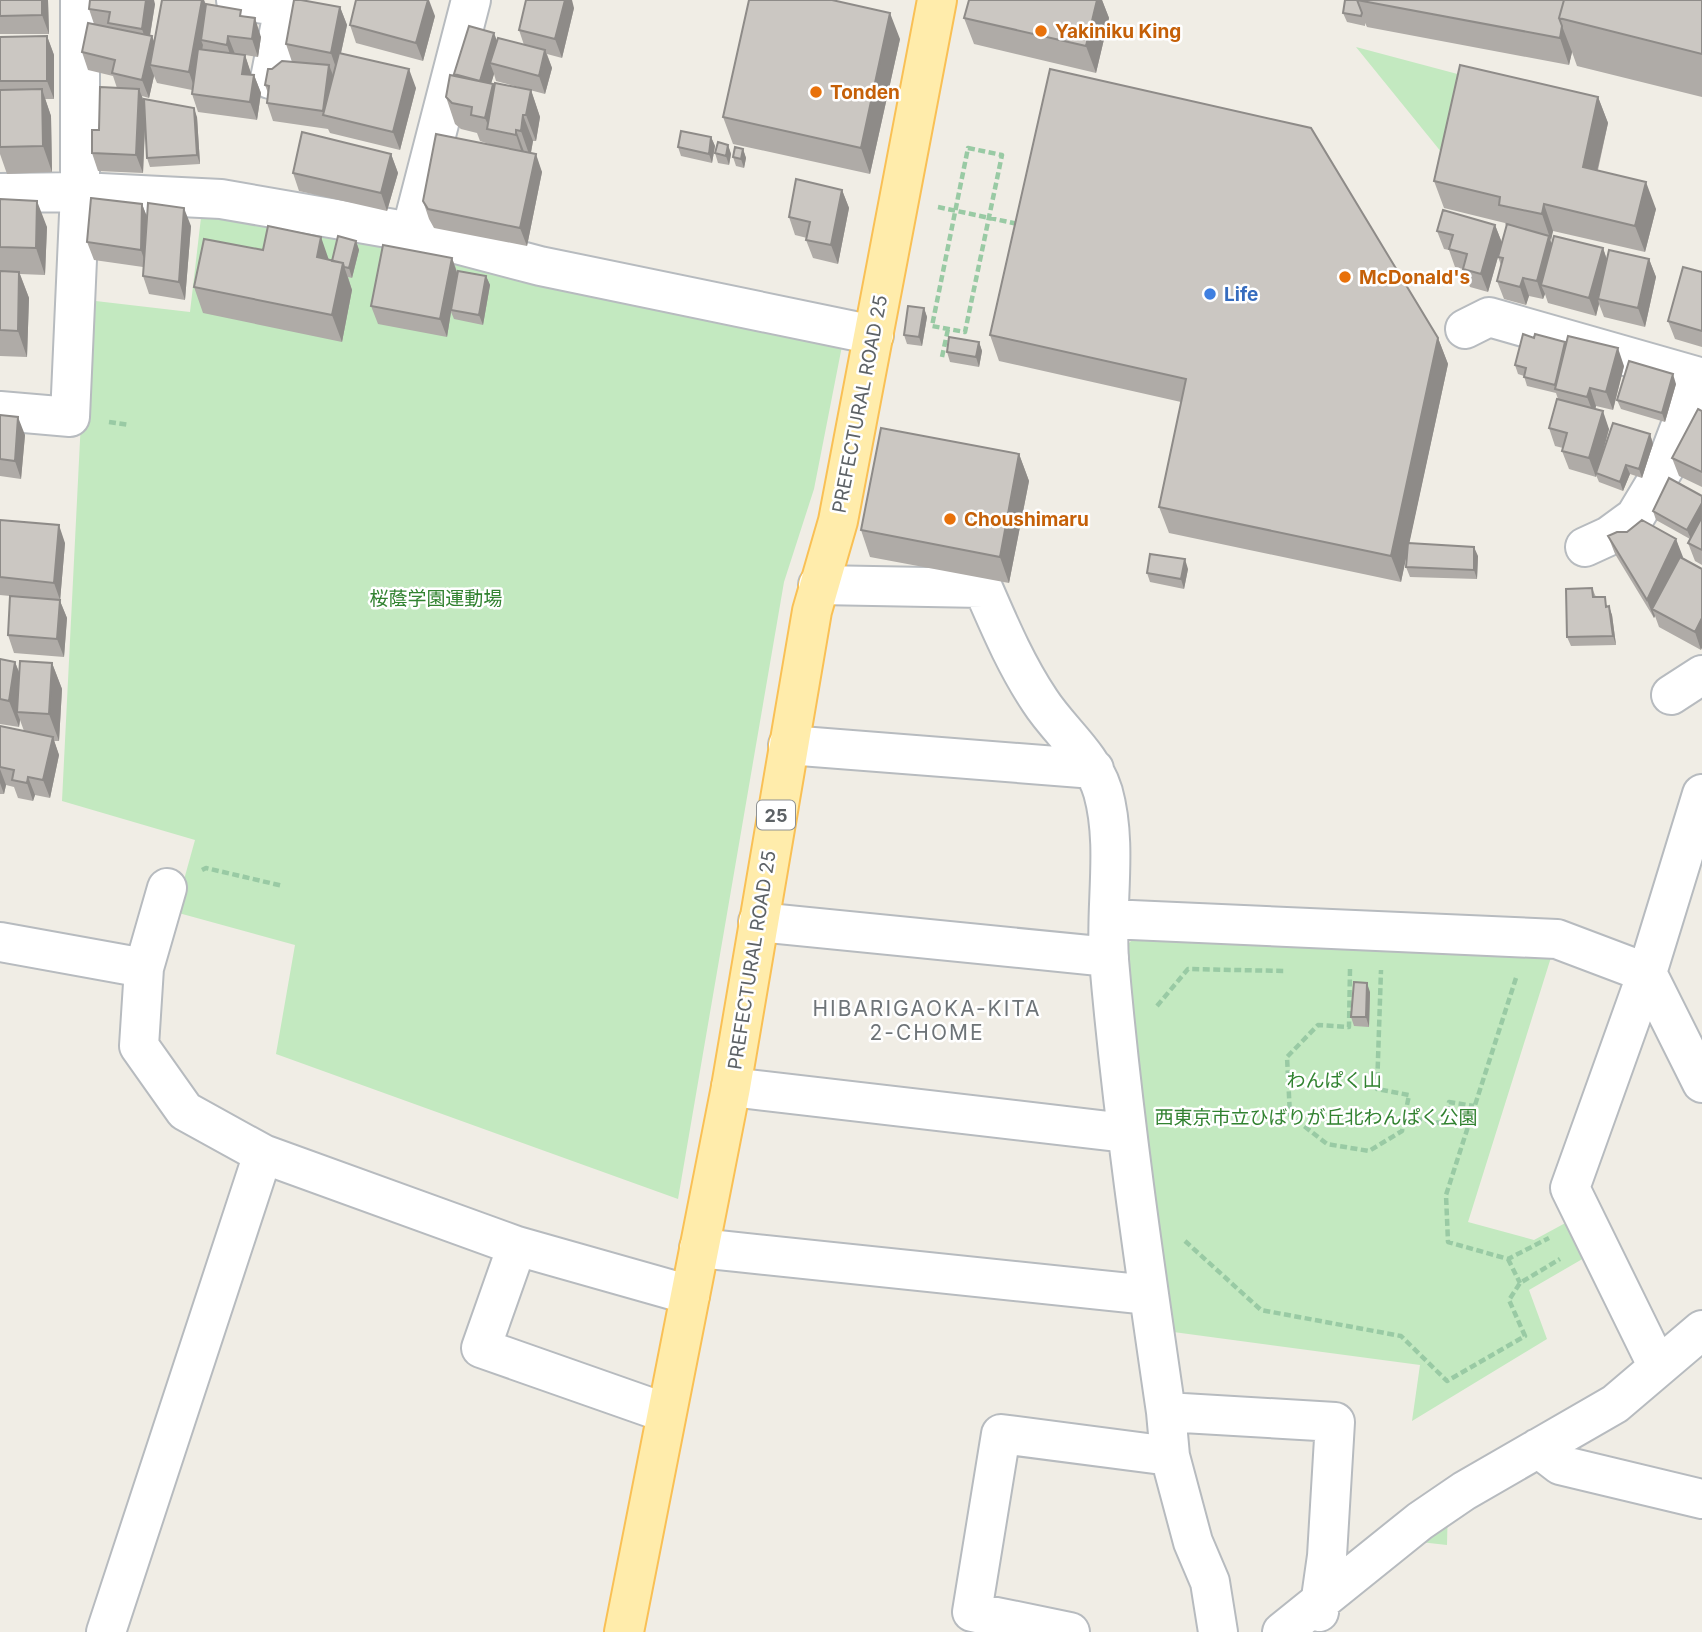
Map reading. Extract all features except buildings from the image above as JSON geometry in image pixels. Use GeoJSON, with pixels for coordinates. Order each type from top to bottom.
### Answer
{"type":"FeatureCollection","features":[{"type":"Feature","properties":{"kind":"main road","name":"PREFECTURAL ROAD 25"},"geometry":{"type":"LineString","coordinates":[[624,1632],[731,1087],[788,745],[818,585],[838,521],[937,0]]}},
{"type":"Feature","properties":{"kind":"street"},"geometry":{"type":"LineString","coordinates":[[0,411],[70,417],[80,192],[80,0]]}},
{"type":"Feature","properties":{"kind":"street"},"geometry":{"type":"LineString","coordinates":[[236,0],[284,7],[270,79]]}},
{"type":"Feature","properties":{"kind":"street"},"geometry":{"type":"LineString","coordinates":[[411,232],[471,0]]}},
{"type":"Feature","properties":{"kind":"street"},"geometry":{"type":"LineString","coordinates":[[0,194],[80,192],[221,199],[411,232],[540,266],[874,335]]}},
{"type":"Feature","properties":{"kind":"street"},"geometry":{"type":"LineString","coordinates":[[1465,329],[1489,317],[1699,377],[1665,467],[1636,517],[1609,536],[1585,547]]}},
{"type":"Feature","properties":{"kind":"street"},"geometry":{"type":"LineString","coordinates":[[818,585],[983,588],[1015,660],[1028,682],[1041,703],[1094,769],[1102,792],[1110,835],[1109,957],[1126,1133],[1170,1456],[1193,1542],[1210,1582],[1218,1632]]}},
{"type":"Feature","properties":{"kind":"street"},"geometry":{"type":"LineString","coordinates":[[788,745],[1094,769]]}},
{"type":"Feature","properties":{"kind":"street"},"geometry":{"type":"LineString","coordinates":[[1658,1367],[1570,1188],[1647,973],[1702,794]]}},
{"type":"Feature","properties":{"kind":"street"},"geometry":{"type":"LineString","coordinates":[[167,888],[144,968],[139,1046],[184,1111],[263,1154],[517,1246],[690,1295]]}},
{"type":"Feature","properties":{"kind":"street"},"geometry":{"type":"LineString","coordinates":[[1110,919],[1557,939],[1647,973],[1702,1083]]}},
{"type":"Feature","properties":{"kind":"street"},"geometry":{"type":"LineString","coordinates":[[758,922],[1109,957]]}},
{"type":"Feature","properties":{"kind":"street"},"geometry":{"type":"LineString","coordinates":[[0,942],[144,968]]}},
{"type":"Feature","properties":{"kind":"street"},"geometry":{"type":"LineString","coordinates":[[731,1087],[1126,1133]]}},
{"type":"Feature","properties":{"kind":"street"},"geometry":{"type":"LineString","coordinates":[[106,1632],[263,1154]]}},
{"type":"Feature","properties":{"kind":"street"},"geometry":{"type":"LineString","coordinates":[[517,1246],[481,1348],[666,1413]]}},
{"type":"Feature","properties":{"kind":"street"},"geometry":{"type":"LineString","coordinates":[[699,1248],[1149,1294]]}},
{"type":"Feature","properties":{"kind":"street"},"geometry":{"type":"LineString","coordinates":[[1282,1632],[1319,1617],[1420,1521],[1464,1491],[1615,1404],[1699,1335]]}},
{"type":"Feature","properties":{"kind":"street"},"geometry":{"type":"LineString","coordinates":[[1166,1412],[1335,1422],[1327,1556],[1319,1617]]}},
{"type":"Feature","properties":{"kind":"street"},"geometry":{"type":"LineString","coordinates":[[1070,1632],[972,1612],[1001,1434],[1170,1456]]}},
{"type":"Feature","properties":{"kind":"street"},"geometry":{"type":"LineString","coordinates":[[1538,1448],[1560,1465],[1702,1499]]}},
{"type":"Feature","properties":{"kind":"path"},"geometry":{"type":"LineString","coordinates":[[968,148],[1002,155],[965,332],[948,329],[932,326],[968,148]]}},
{"type":"Feature","properties":{"kind":"path"},"geometry":{"type":"LineString","coordinates":[[926,204],[1030,226]]}},
{"type":"Feature","properties":{"kind":"path"},"geometry":{"type":"LineString","coordinates":[[942,357],[948,329]]}},
{"type":"Feature","properties":{"kind":"path"},"geometry":{"type":"LineString","coordinates":[[167,888],[206,868],[283,886]]}},
{"type":"Feature","properties":{"kind":"path"},"geometry":{"type":"LineString","coordinates":[[1352,929],[1349,1027],[1318,1025],[1287,1057],[1290,1115],[1327,1144],[1369,1151],[1402,1131],[1409,1095],[1377,1089],[1381,966]]}},
{"type":"Feature","properties":{"kind":"path"},"geometry":{"type":"LineString","coordinates":[[1520,965],[1446,1195],[1448,1242],[1508,1259],[1590,1229]]}},
{"type":"Feature","properties":{"kind":"path"},"geometry":{"type":"LineString","coordinates":[[1157,1018],[1156,1005],[1188,969],[1294,971]]}},
{"type":"Feature","properties":{"kind":"path"},"geometry":{"type":"LineString","coordinates":[[1405,1117],[1446,1124],[1449,1102],[1474,1106]]}},
{"type":"Feature","properties":{"kind":"path"},"geometry":{"type":"LineString","coordinates":[[1182,1231],[1185,1243],[1261,1310],[1402,1336],[1447,1381],[1525,1336],[1509,1300],[1520,1283],[1590,1229]]}},
{"type":"Feature","properties":{"kind":"path"},"geometry":{"type":"LineString","coordinates":[[1508,1259],[1520,1283]]}},
{"type":"Feature","properties":{"kind":"green space"},"geometry":{"type":"Polygon","coordinates":[[[1356,47],[1465,76],[1442,153],[1356,47]]]}},
{"type":"Feature","properties":{"kind":"green space","name":"桜蔭学園運動場"},"geometry":{"type":"Polygon","coordinates":[[[202,209],[412,242],[842,346],[814,489],[784,582],[678,1199],[276,1054],[295,945],[175,912],[195,840],[62,801],[87,300],[190,312],[202,209]]]}},
{"type":"Feature","properties":{"kind":"green space","name":"西東京市立ひばりが丘北わんぱく公園"},"geometry":{"type":"Polygon","coordinates":[[[1140,932],[1553,951],[1468,1222],[1534,1240],[1569,1221],[1591,1254],[1529,1290],[1547,1339],[1412,1421],[1420,1365],[1166,1331],[1122,950],[1140,932]]]}},
{"type":"Feature","properties":{"kind":"green space"},"geometry":{"type":"Polygon","coordinates":[[[1448,1503],[1447,1545],[1402,1540],[1448,1503]]]}},
{"type":"Feature","properties":{"kind":"place","name":"Yakiniku King"},"geometry":{"type":"Point","coordinates":[1041,31]}},
{"type":"Feature","properties":{"kind":"place","name":"Tonden"},"geometry":{"type":"Point","coordinates":[816,92]}},
{"type":"Feature","properties":{"kind":"place","name":"McDonald's"},"geometry":{"type":"Point","coordinates":[1345,277]}},
{"type":"Feature","properties":{"kind":"place","name":"Life"},"geometry":{"type":"Point","coordinates":[1210,294]}},
{"type":"Feature","properties":{"kind":"place","name":"Choushimaru"},"geometry":{"type":"Point","coordinates":[950,519]}},
{"type":"Feature","properties":{"kind":"district","name":"HIBARIGAOKA-KITA 2-CHOME"},"geometry":{"type":"Point","coordinates":[927,1020]}},
{"type":"Feature","properties":{"kind":"park label","name":"わんぱく山"},"geometry":{"type":"Point","coordinates":[1334,1080]}}]}
